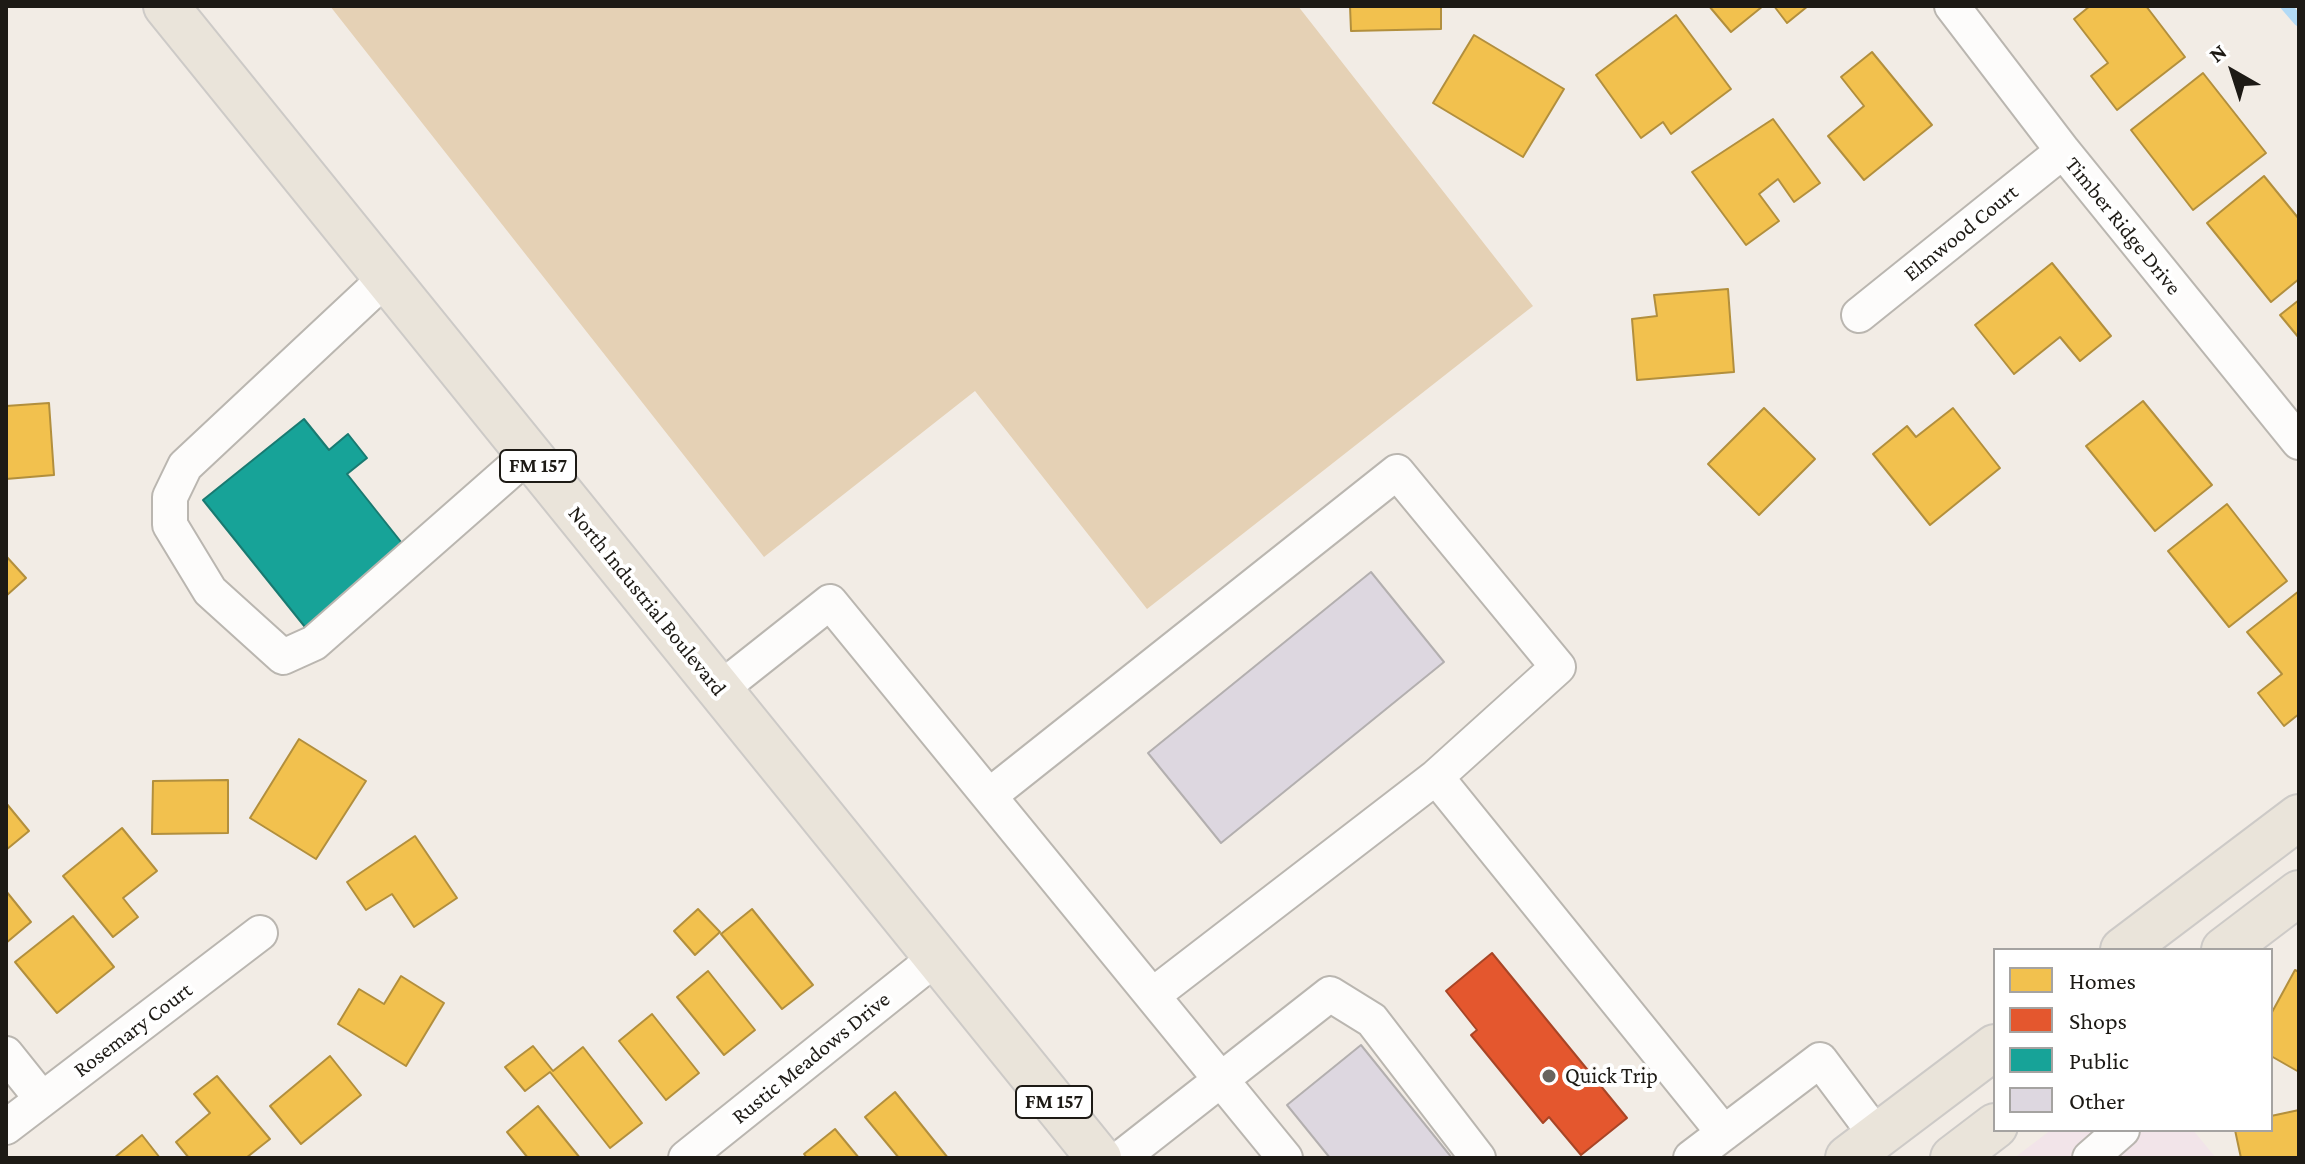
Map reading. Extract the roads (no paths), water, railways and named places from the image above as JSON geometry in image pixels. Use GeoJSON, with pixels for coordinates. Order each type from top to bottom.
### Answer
{"type":"FeatureCollection","features":[{"type":"Feature","properties":{"kind":"main road","name":"North Industrial Boulevard"},"geometry":{"type":"LineString","coordinates":[[166,6],[1099,1158]]}},
{"type":"Feature","properties":{"kind":"main road"},"geometry":{"type":"LineString","coordinates":[[2126,948],[2299,817]]}},
{"type":"Feature","properties":{"kind":"main road"},"geometry":{"type":"LineString","coordinates":[[2227,948],[2299,893]]}},
{"type":"Feature","properties":{"kind":"main road"},"geometry":{"type":"LineString","coordinates":[[1872,1151],[1993,1049]]}},
{"type":"Feature","properties":{"kind":"street","name":"Timber Ridge Drive"},"geometry":{"type":"LineString","coordinates":[[1952,6],[2063,151],[2299,442]]}},
{"type":"Feature","properties":{"kind":"street","name":"Elmwood Court"},"geometry":{"type":"LineString","coordinates":[[1859,315],[2063,151]]}},
{"type":"Feature","properties":{"kind":"street"},"geometry":{"type":"LineString","coordinates":[[386,278],[185,466],[170,497],[170,525],[210,591],[283,657],[314,643],[529,454]]}},
{"type":"Feature","properties":{"kind":"street"},"geometry":{"type":"LineString","coordinates":[[989,796],[1397,472],[1558,667],[1436,777],[1153,995]]}},
{"type":"Feature","properties":{"kind":"street"},"geometry":{"type":"LineString","coordinates":[[719,690],[830,602],[1285,1158]]}},
{"type":"Feature","properties":{"kind":"street"},"geometry":{"type":"LineString","coordinates":[[1436,777],[1724,1133]]}},
{"type":"Feature","properties":{"kind":"street","name":"Rosemary Court"},"geometry":{"type":"LineString","coordinates":[[6,1127],[260,933]]}},
{"type":"Feature","properties":{"kind":"street","name":"Rustic Meadows Drive"},"geometry":{"type":"LineString","coordinates":[[686,1158],[937,957]]}},
{"type":"Feature","properties":{"kind":"street"},"geometry":{"type":"LineString","coordinates":[[1121,1158],[1330,994],[1372,1020],[1478,1158]]}},
{"type":"Feature","properties":{"kind":"street"},"geometry":{"type":"LineString","coordinates":[[6,1054],[42,1099]]}},
{"type":"Feature","properties":{"kind":"street"},"geometry":{"type":"LineString","coordinates":[[1691,1158],[1820,1060],[1872,1151]]}},
{"type":"Feature","properties":{"kind":"street"},"geometry":{"type":"LineString","coordinates":[[2090,1158],[2120,1132]]}},
{"type":"Feature","properties":{"kind":"waterway"},"geometry":{"type":"LineString","coordinates":[[2286,6],[2299,21]]}},
{"type":"Feature","properties":{"kind":"place","name":"Quick Trip"},"geometry":{"type":"Point","coordinates":[1549,1076]}}]}
